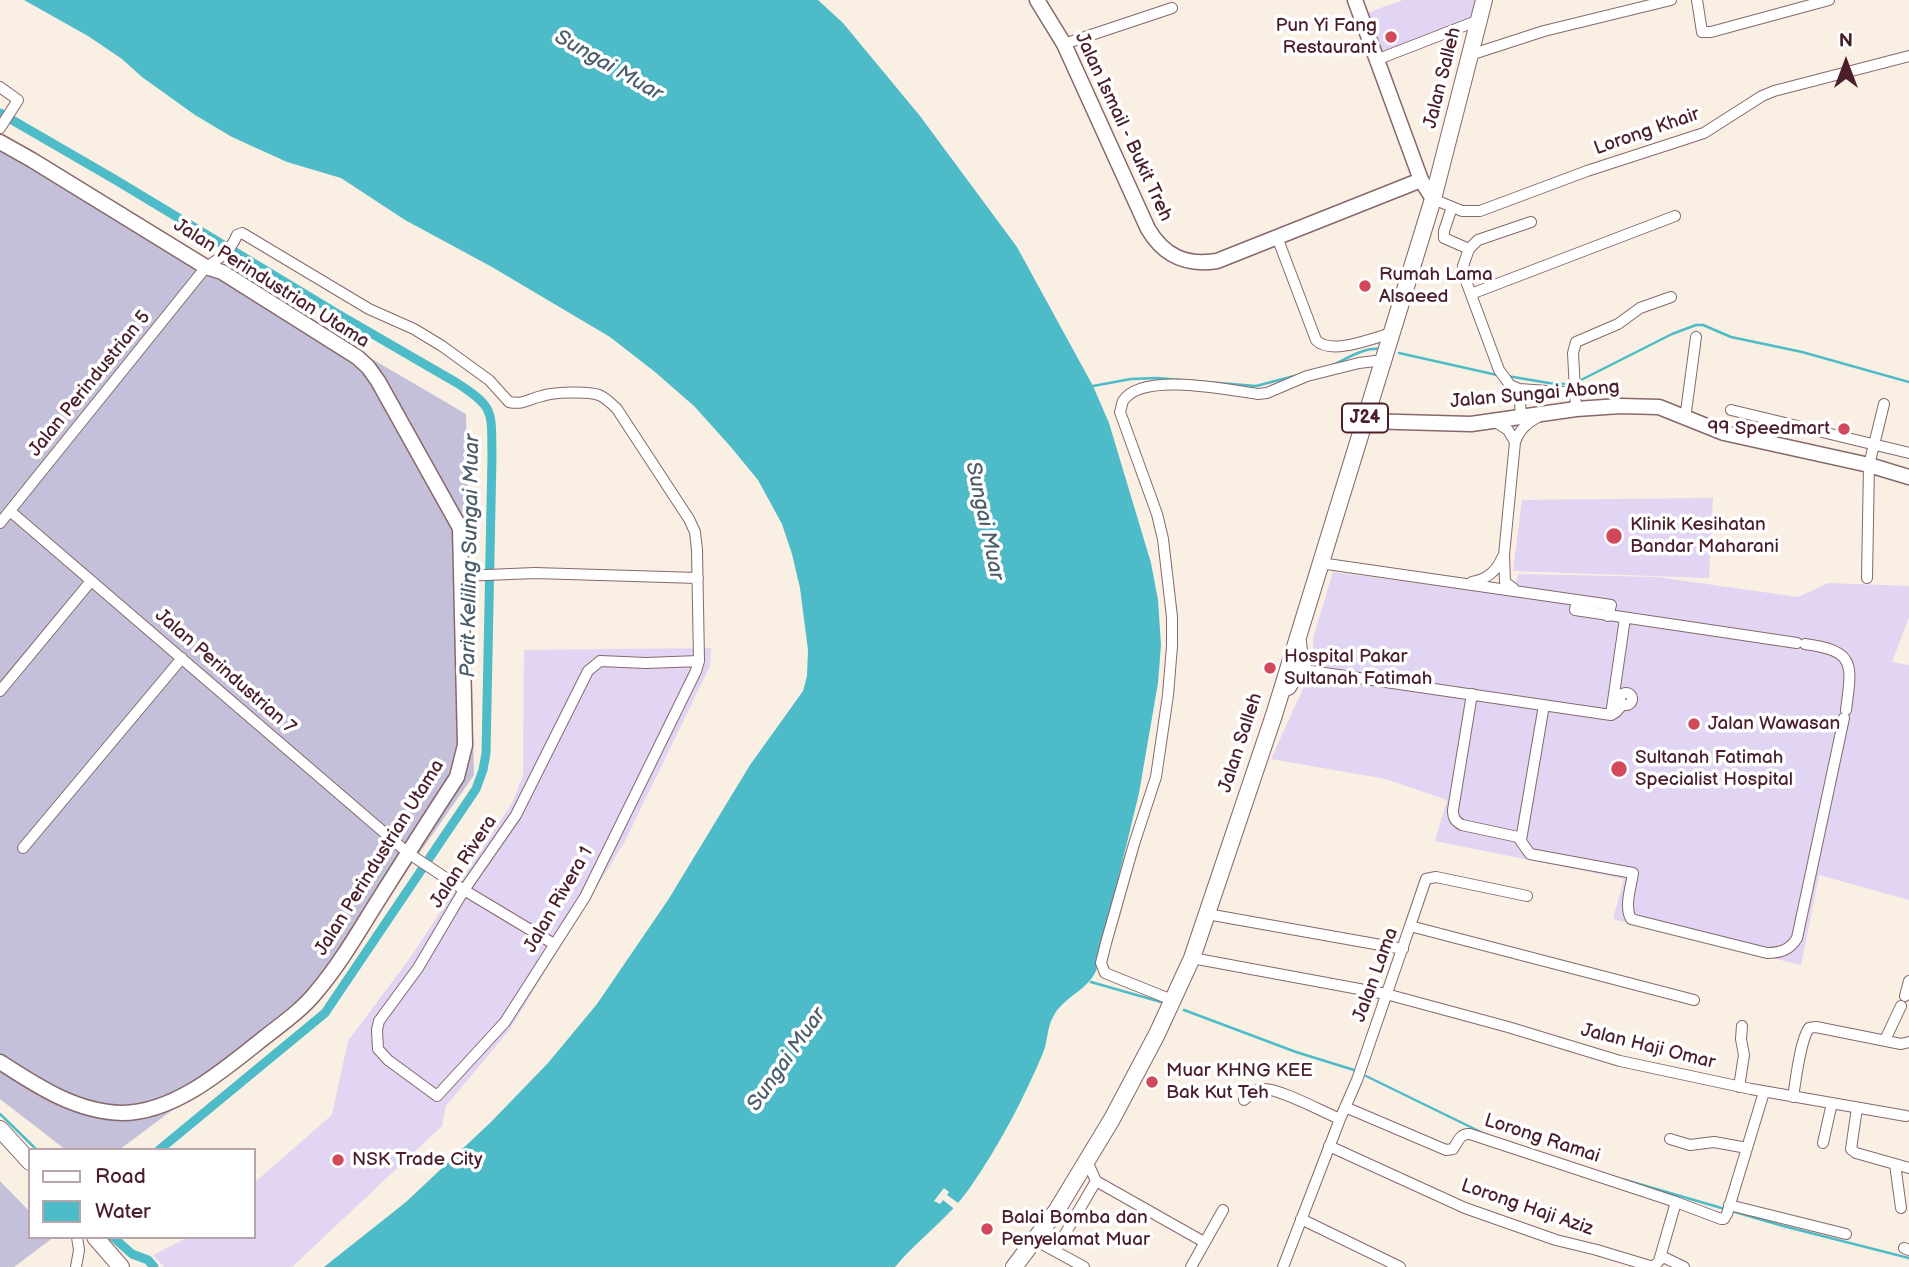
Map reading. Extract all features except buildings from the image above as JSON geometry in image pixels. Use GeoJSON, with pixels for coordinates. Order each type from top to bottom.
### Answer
{"type":"FeatureCollection","features":[{"type":"Feature","properties":{"kind":"main road","name":"Jalan Salleh"},"geometry":{"type":"LineString","coordinates":[[1442,165],[1484,0]]}},
{"type":"Feature","properties":{"kind":"main road"},"geometry":{"type":"LineString","coordinates":[[1420,180],[1429,179],[1442,165]]}},
{"type":"Feature","properties":{"kind":"main road","name":"J24"},"geometry":{"type":"LineString","coordinates":[[1433,199],[1442,165]]}},
{"type":"Feature","properties":{"kind":"main road","name":"Jalan Salleh"},"geometry":{"type":"LineString","coordinates":[[1014,1267],[1057,1210],[1087,1160],[1157,1034],[1192,958],[1276,707],[1433,199]]}},
{"type":"Feature","properties":{"kind":"main road"},"geometry":{"type":"LineString","coordinates":[[1276,707],[1297,672],[1304,670],[1300,662],[1297,636]]}},
{"type":"Feature","properties":{"kind":"main road"},"geometry":{"type":"LineString","coordinates":[[0,1129],[28,1160]]}},
{"type":"Feature","properties":{"kind":"main road"},"geometry":{"type":"LineString","coordinates":[[0,1144],[28,1175]]}},
{"type":"Feature","properties":{"kind":"main road"},"geometry":{"type":"LineString","coordinates":[[85,1239],[108,1267]]}},
{"type":"Feature","properties":{"kind":"main road"},"geometry":{"type":"LineString","coordinates":[[97,1239],[121,1267]]}},
{"type":"Feature","properties":{"kind":"street","name":"Jalan Ismail - Bukit Treh"},"geometry":{"type":"LineString","coordinates":[[1037,0],[1064,44],[1148,229],[1165,251],[1185,261],[1217,261],[1420,180]]}},
{"type":"Feature","properties":{"kind":"street"},"geometry":{"type":"LineString","coordinates":[[1354,0],[1420,180],[1433,199]]}},
{"type":"Feature","properties":{"kind":"street"},"geometry":{"type":"LineString","coordinates":[[1470,55],[1544,31],[1671,0]]}},
{"type":"Feature","properties":{"kind":"street"},"geometry":{"type":"LineString","coordinates":[[1698,0],[1702,33],[1829,0]]}},
{"type":"Feature","properties":{"kind":"street"},"geometry":{"type":"LineString","coordinates":[[1064,44],[1172,8]]}},
{"type":"Feature","properties":{"kind":"street"},"geometry":{"type":"LineString","coordinates":[[1376,60],[1479,20]]}},
{"type":"Feature","properties":{"kind":"street","name":"Lorong Khair"},"geometry":{"type":"LineString","coordinates":[[1433,199],[1471,213],[1480,211],[1587,171],[1704,133],[1774,91],[1909,56]]}},
{"type":"Feature","properties":{"kind":"street"},"geometry":{"type":"LineString","coordinates":[[0,87],[18,100],[1,126]]}},
{"type":"Feature","properties":{"kind":"street","name":"Jalan Perindustrian Utama"},"geometry":{"type":"LineString","coordinates":[[0,142],[206,267],[222,272],[357,357],[368,367],[391,403],[460,528],[469,575],[466,745],[457,777],[413,856],[318,991],[304,1006],[226,1068],[180,1098],[134,1112],[119,1113],[55,1096],[0,1062]]}},
{"type":"Feature","properties":{"kind":"street"},"geometry":{"type":"LineString","coordinates":[[1452,207],[1444,238],[1469,249]]}},
{"type":"Feature","properties":{"kind":"street"},"geometry":{"type":"LineString","coordinates":[[1471,294],[1675,216]]}},
{"type":"Feature","properties":{"kind":"street"},"geometry":{"type":"LineString","coordinates":[[1531,222],[1478,240],[1469,249],[1462,270],[1499,370],[1506,381],[1519,389],[1576,393]]}},
{"type":"Feature","properties":{"kind":"street","name":"Jalan Perindustrian 5"},"geometry":{"type":"LineString","coordinates":[[0,523],[206,267],[225,254],[237,235],[242,233],[369,309],[414,329],[442,346],[489,380],[509,402],[524,403],[545,395],[588,393],[608,400],[617,409],[689,519],[696,541],[698,578]]}},
{"type":"Feature","properties":{"kind":"street"},"geometry":{"type":"LineString","coordinates":[[1277,237],[1316,340],[1320,344],[1337,347],[1392,333]]}},
{"type":"Feature","properties":{"kind":"street"},"geometry":{"type":"LineString","coordinates":[[1576,409],[1573,353],[1576,342],[1618,324],[1640,308],[1671,297]]}},
{"type":"Feature","properties":{"kind":"street"},"geometry":{"type":"LineString","coordinates":[[1685,419],[1696,337]]}},
{"type":"Feature","properties":{"kind":"street"},"geometry":{"type":"LineString","coordinates":[[1172,1000],[1110,976],[1102,967],[1130,856],[1156,777],[1172,646],[1172,617],[1163,539],[1157,514],[1121,412],[1122,402],[1134,391],[1147,386],[1176,384],[1266,393],[1307,376],[1383,360]]}},
{"type":"Feature","properties":{"kind":"street"},"geometry":{"type":"LineString","coordinates":[[1519,389],[1521,415]]}},
{"type":"Feature","properties":{"kind":"street"},"geometry":{"type":"LineString","coordinates":[[1867,578],[1869,465],[1884,404]]}},
{"type":"Feature","properties":{"kind":"street","name":"Jalan Sungai Abong"},"geometry":{"type":"LineString","coordinates":[[1364,421],[1459,424],[1576,409],[1659,407],[1724,433],[1869,465],[1909,477]]}},
{"type":"Feature","properties":{"kind":"street"},"geometry":{"type":"LineString","coordinates":[[1731,410],[1909,453]]}},
{"type":"Feature","properties":{"kind":"street"},"geometry":{"type":"LineString","coordinates":[[1521,592],[1505,582],[1504,555],[1516,442],[1528,422],[1546,412]]}},
{"type":"Feature","properties":{"kind":"street"},"geometry":{"type":"LineString","coordinates":[[1492,420],[1504,426],[1516,442]]}},
{"type":"Feature","properties":{"kind":"street","name":"Jalan Perindustrian 7"},"geometry":{"type":"LineString","coordinates":[[10,511],[413,856],[554,944]]}},
{"type":"Feature","properties":{"kind":"street"},"geometry":{"type":"LineString","coordinates":[[1461,583],[1475,582],[1491,575],[1504,555]]}},
{"type":"Feature","properties":{"kind":"street"},"geometry":{"type":"LineString","coordinates":[[1320,564],[1521,592],[1576,605],[1611,605],[1608,616],[1822,646],[1837,651],[1847,660],[1849,688],[1797,938],[1793,944],[1782,951],[1767,953],[1631,919],[1628,908],[1633,873],[1530,854],[1521,840],[1544,705]]}},
{"type":"Feature","properties":{"kind":"street"},"geometry":{"type":"LineString","coordinates":[[469,575],[535,573],[698,578],[699,661]]}},
{"type":"Feature","properties":{"kind":"street"},"geometry":{"type":"LineString","coordinates":[[0,691],[91,581]]}},
{"type":"Feature","properties":{"kind":"street"},"geometry":{"type":"LineString","coordinates":[[1304,670],[1611,715],[1619,698],[1625,618]]}},
{"type":"Feature","properties":{"kind":"street"},"geometry":{"type":"LineString","coordinates":[[23,848],[181,658]]}},
{"type":"Feature","properties":{"kind":"street","name":"Jalan Rivera"},"geometry":{"type":"LineString","coordinates":[[402,1069],[378,1049],[379,1021],[418,968],[464,890],[516,815],[589,671],[600,661],[699,661]]}},
{"type":"Feature","properties":{"kind":"street","name":"Jalan Rivera 1"},"geometry":{"type":"LineString","coordinates":[[402,1069],[437,1096],[505,1022],[585,897],[699,661]]}},
{"type":"Feature","properties":{"kind":"street"},"geometry":{"type":"LineString","coordinates":[[1472,694],[1453,817],[1462,825],[1515,835],[1521,840]]}},
{"type":"Feature","properties":{"kind":"street"},"geometry":{"type":"LineString","coordinates":[[1410,926],[1426,879],[1430,877],[1527,897]]}},
{"type":"Feature","properties":{"kind":"street"},"geometry":{"type":"LineString","coordinates":[[1206,914],[1403,949]]}},
{"type":"Feature","properties":{"kind":"street","name":"Jalan Lama"},"geometry":{"type":"LineString","coordinates":[[1283,1267],[1357,1080],[1410,926],[1695,1000]]}},
{"type":"Feature","properties":{"kind":"street","name":"Jalan Haji Omar"},"geometry":{"type":"LineString","coordinates":[[1192,958],[1386,994],[1620,1061],[1764,1092],[1906,1116]]}},
{"type":"Feature","properties":{"kind":"street"},"geometry":{"type":"LineString","coordinates":[[1885,1040],[1909,981]]}},
{"type":"Feature","properties":{"kind":"street"},"geometry":{"type":"LineString","coordinates":[[1739,1087],[1744,1055],[1742,1026]]}},
{"type":"Feature","properties":{"kind":"street"},"geometry":{"type":"LineString","coordinates":[[1793,1097],[1809,1028],[1816,1027],[1901,1044],[1909,1042]]}},
{"type":"Feature","properties":{"kind":"street"},"geometry":{"type":"LineString","coordinates":[[1244,1100],[1259,1090],[1273,1090],[1340,1119]]}},
{"type":"Feature","properties":{"kind":"street"},"geometry":{"type":"LineString","coordinates":[[1764,1092],[1728,1210],[1846,1234]]}},
{"type":"Feature","properties":{"kind":"street"},"geometry":{"type":"LineString","coordinates":[[1823,1143],[1832,1103]]}},
{"type":"Feature","properties":{"kind":"street","name":"Lorong Ramai"},"geometry":{"type":"LineString","coordinates":[[1345,1107],[1446,1150],[1453,1149],[1462,1135],[1470,1133],[1721,1219],[1724,1219],[1728,1210]]}},
{"type":"Feature","properties":{"kind":"street"},"geometry":{"type":"LineString","coordinates":[[1857,1108],[1851,1149],[1856,1153],[1909,1168]]}},
{"type":"Feature","properties":{"kind":"street"},"geometry":{"type":"LineString","coordinates":[[1670,1139],[1690,1145],[1714,1142],[1747,1148]]}},
{"type":"Feature","properties":{"kind":"street","name":"Lorong Haji Aziz"},"geometry":{"type":"LineString","coordinates":[[1329,1146],[1465,1208],[1556,1240],[1650,1266],[1657,1264],[1661,1256]]}},
{"type":"Feature","properties":{"kind":"street"},"geometry":{"type":"LineString","coordinates":[[1087,1160],[1096,1181],[1204,1242]]}},
{"type":"Feature","properties":{"kind":"street"},"geometry":{"type":"LineString","coordinates":[[1895,1164],[1901,1208]]}},
{"type":"Feature","properties":{"kind":"street"},"geometry":{"type":"LineString","coordinates":[[1055,1251],[1096,1181]]}},
{"type":"Feature","properties":{"kind":"street"},"geometry":{"type":"LineString","coordinates":[[1675,1202],[1661,1256],[1684,1267]]}},
{"type":"Feature","properties":{"kind":"street"},"geometry":{"type":"LineString","coordinates":[[1191,1267],[1223,1210]]}},
{"type":"Feature","properties":{"kind":"street"},"geometry":{"type":"LineString","coordinates":[[1301,1219],[1400,1267]]}},
{"type":"Feature","properties":{"kind":"street"},"geometry":{"type":"LineString","coordinates":[[76,1267],[78,1239]]}},
{"type":"Feature","properties":{"kind":"street"},"geometry":{"type":"LineString","coordinates":[[1035,1240],[1084,1267]]}},
{"type":"Feature","properties":{"kind":"shaded area"},"geometry":{"type":"Polygon","coordinates":[[[1403,0],[1476,0],[1471,20],[1380,55],[1364,14],[1403,0]]]}},
{"type":"Feature","properties":{"kind":"shaded area"},"geometry":{"type":"Polygon","coordinates":[[[0,141],[466,414],[474,775],[314,1004],[122,1148],[63,1148],[0,1099],[0,141]]]}},
{"type":"Feature","properties":{"kind":"shaded area","name":"Klinik Kesihatan Bandar Maharani"},"geometry":{"type":"Polygon","coordinates":[[[1713,498],[1709,578],[1513,571],[1522,500],[1713,498]]]}},
{"type":"Feature","properties":{"kind":"shaded area","name":"Sultanah Fatimah Specialist Hospital"},"geometry":{"type":"Polygon","coordinates":[[[1333,572],[1513,596],[1518,574],[1657,577],[1798,597],[1828,583],[1909,586],[1909,617],[1892,662],[1909,665],[1909,900],[1819,875],[1801,965],[1613,919],[1624,879],[1435,841],[1447,800],[1386,779],[1271,759],[1306,682],[1314,635],[1333,572]]]}},
{"type":"Feature","properties":{"kind":"shaded area"},"geometry":{"type":"Polygon","coordinates":[[[711,648],[710,666],[625,841],[510,1029],[446,1106],[442,1126],[292,1267],[164,1267],[153,1255],[185,1239],[256,1239],[256,1181],[332,1115],[348,1041],[410,958],[512,803],[523,776],[524,650],[711,648]]]}},
{"type":"Feature","properties":{"kind":"shaded area"},"geometry":{"type":"Polygon","coordinates":[[[0,1181],[28,1210],[28,1239],[51,1239],[14,1267],[0,1267],[0,1181]]]}},
{"type":"Feature","properties":{"kind":"water","name":"Sungai Muar"},"geometry":{"type":"Polygon","coordinates":[[[24,0],[818,0],[843,23],[920,116],[1017,247],[1093,386],[1109,423],[1151,563],[1158,600],[1161,645],[1158,683],[1139,793],[1096,971],[1087,984],[1063,1004],[1053,1017],[1043,1053],[1027,1088],[980,1173],[952,1210],[895,1267],[324,1267],[406,1202],[491,1122],[548,1063],[597,1004],[668,900],[750,765],[803,691],[807,676],[808,650],[800,588],[792,554],[782,524],[758,480],[730,446],[694,406],[610,337],[492,267],[405,220],[341,178],[287,162],[232,137],[195,115],[88,36],[24,0]]]}},
{"type":"Feature","properties":{"kind":"pier"},"geometry":{"type":"Polygon","coordinates":[[[944,1188],[949,1192],[947,1195],[961,1205],[957,1211],[943,1200],[940,1204],[934,1201],[944,1188]]]}},
{"type":"Feature","properties":{"kind":"waterway","name":"Parit Keliling Sungai Muar"},"geometry":{"type":"LineString","coordinates":[[0,113],[457,383],[485,405],[491,420],[486,753],[476,789],[325,1013],[161,1148]]}},
{"type":"Feature","properties":{"kind":"waterway"},"geometry":{"type":"LineString","coordinates":[[1579,381],[1672,334],[1703,325],[1731,337],[1802,352],[1909,382]]}},
{"type":"Feature","properties":{"kind":"waterway"},"geometry":{"type":"LineString","coordinates":[[1331,366],[1361,352],[1380,349]]}},
{"type":"Feature","properties":{"kind":"waterway"},"geometry":{"type":"LineString","coordinates":[[1399,353],[1497,375]]}},
{"type":"Feature","properties":{"kind":"waterway"},"geometry":{"type":"LineString","coordinates":[[1093,386],[1131,379],[1157,378],[1256,386],[1298,375]]}},
{"type":"Feature","properties":{"kind":"waterway"},"geometry":{"type":"LineString","coordinates":[[1507,376],[1570,384]]}},
{"type":"Feature","properties":{"kind":"waterway"},"geometry":{"type":"LineString","coordinates":[[1091,982],[1161,1002]]}},
{"type":"Feature","properties":{"kind":"waterway"},"geometry":{"type":"LineString","coordinates":[[1184,1010],[1296,1052],[1354,1070]]}},
{"type":"Feature","properties":{"kind":"waterway"},"geometry":{"type":"LineString","coordinates":[[1366,1076],[1489,1136]]}},
{"type":"Feature","properties":{"kind":"waterway"},"geometry":{"type":"LineString","coordinates":[[0,1114],[35,1148]]}},
{"type":"Feature","properties":{"kind":"waterway"},"geometry":{"type":"LineString","coordinates":[[1622,1179],[1783,1226],[1909,1258]]}},
{"type":"Feature","properties":{"kind":"waterway","name":"Parit Keliling Sungai Muar"},"geometry":{"type":"LineString","coordinates":[[115,1239],[132,1254],[148,1260],[154,1267]]}},
{"type":"Feature","properties":{"kind":"place","name":"Pun Yi Fang Restaurant"},"geometry":{"type":"Point","coordinates":[1391,37]}},
{"type":"Feature","properties":{"kind":"place","name":"Rumah Lama Alsaeed"},"geometry":{"type":"Point","coordinates":[1365,286]}},
{"type":"Feature","properties":{"kind":"place","name":"99 Speedmart"},"geometry":{"type":"Point","coordinates":[1844,429]}},
{"type":"Feature","properties":{"kind":"place","name":"Klinik Kesihatan Bandar Maharani"},"geometry":{"type":"Point","coordinates":[1614,536]}},
{"type":"Feature","properties":{"kind":"place","name":"Hospital Pakar Sultanah Fatimah"},"geometry":{"type":"Point","coordinates":[1270,668]}},
{"type":"Feature","properties":{"kind":"place","name":"Jalan Wawasan"},"geometry":{"type":"Point","coordinates":[1694,724]}},
{"type":"Feature","properties":{"kind":"place","name":"Sultanah Fatimah Specialist Hospital"},"geometry":{"type":"Point","coordinates":[1619,769]}},
{"type":"Feature","properties":{"kind":"place","name":"Muar KHNG KEE Bak Kut Teh"},"geometry":{"type":"Point","coordinates":[1152,1082]}},
{"type":"Feature","properties":{"kind":"place","name":"NSK Trade City"},"geometry":{"type":"Point","coordinates":[338,1160]}},
{"type":"Feature","properties":{"kind":"place","name":"Balai Bomba dan Penyelamat Muar"},"geometry":{"type":"Point","coordinates":[987,1229]}}]}
